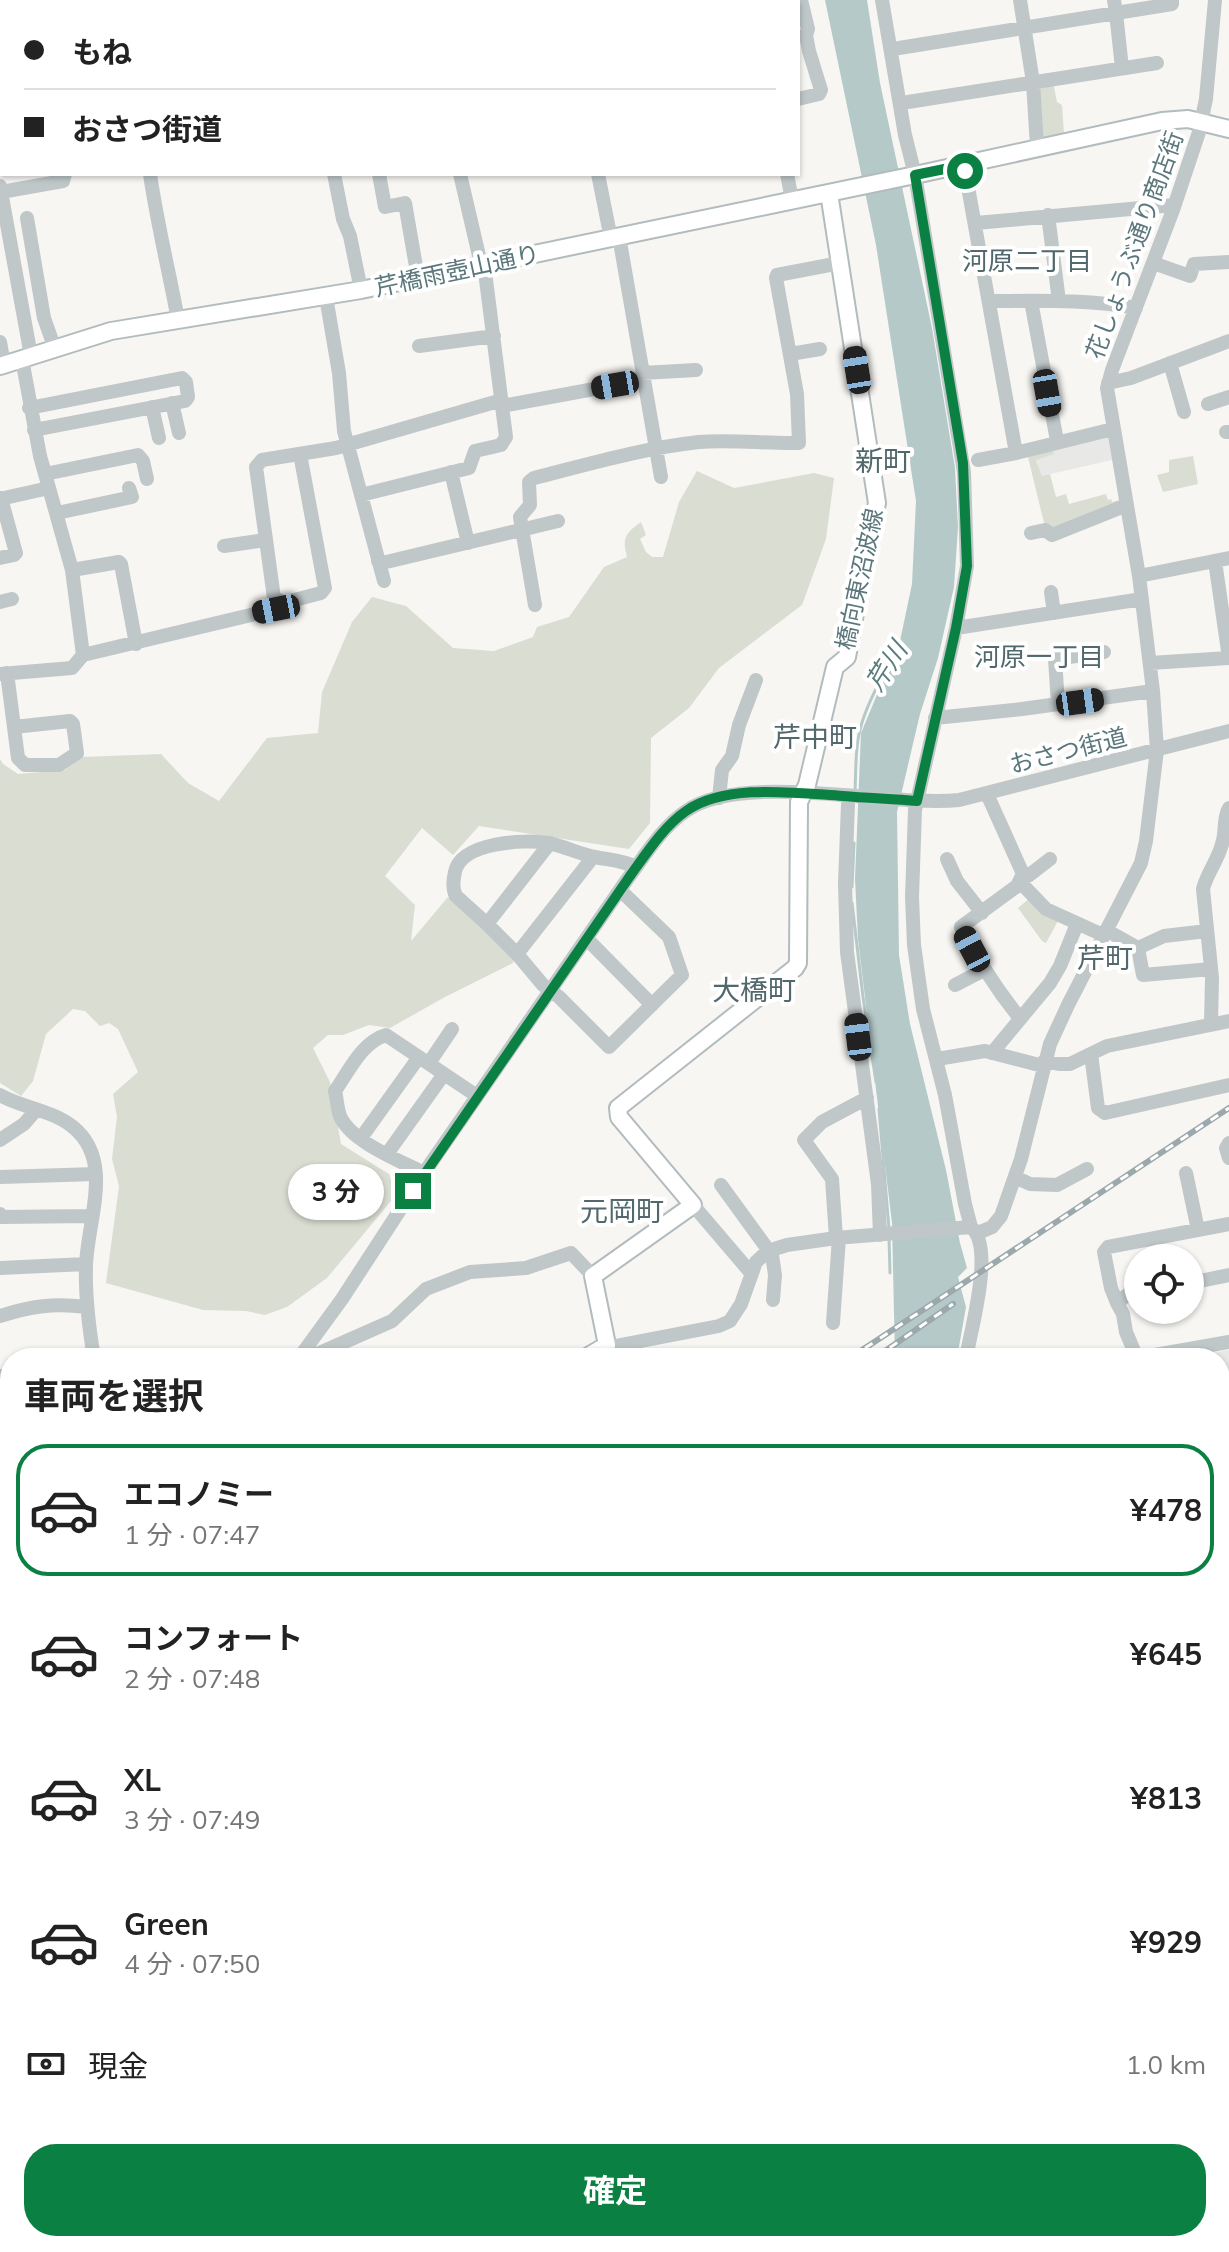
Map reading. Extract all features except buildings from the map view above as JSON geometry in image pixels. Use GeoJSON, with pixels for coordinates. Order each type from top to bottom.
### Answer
{"type":"FeatureCollection","features":[{"type":"Feature","properties":{"kind":"main road","name":"芹橋雨壺山通り"},"geometry":{"type":"LineString","coordinates":[[9,356],[55,349],[111,331],[361,290],[1162,121],[1188,119],[1229,129]]}},
{"type":"Feature","properties":{"kind":"main road","name":"橋向東沼波線"},"geometry":{"type":"LineString","coordinates":[[693,1205],[619,1117],[618,1108],[797,966],[799,802],[807,785],[835,667],[847,657],[877,503],[829,193]]}},
{"type":"Feature","properties":{"kind":"main road"},"geometry":{"type":"LineString","coordinates":[[602,1348],[607,1345],[593,1276],[693,1205]]}},
{"type":"Feature","properties":{"kind":"street"},"geometry":{"type":"LineString","coordinates":[[800,99],[819,94],[821,90],[807,43],[808,29],[801,0]]}},
{"type":"Feature","properties":{"kind":"street"},"geometry":{"type":"LineString","coordinates":[[882,0],[965,477],[967,566],[956,628],[913,801],[913,847],[914,945],[923,1009],[937,1059],[971,1229],[982,1251],[982,1271],[968,1348]]}},
{"type":"Feature","properties":{"kind":"street"},"geometry":{"type":"LineString","coordinates":[[1020,0],[1033,82],[1037,147]]}},
{"type":"Feature","properties":{"kind":"street"},"geometry":{"type":"LineString","coordinates":[[899,48],[1024,28],[1115,7],[1172,4],[1172,0]]}},
{"type":"Feature","properties":{"kind":"street","name":"花しょうぶ通り商店街"},"geometry":{"type":"LineString","coordinates":[[1108,383],[1201,123],[1215,0]]}},
{"type":"Feature","properties":{"kind":"street"},"geometry":{"type":"LineString","coordinates":[[1115,7],[1122,68]]}},
{"type":"Feature","properties":{"kind":"street"},"geometry":{"type":"LineString","coordinates":[[908,102],[1157,63]]}},
{"type":"Feature","properties":{"kind":"street"},"geometry":{"type":"LineString","coordinates":[[964,165],[1016,453]]}},
{"type":"Feature","properties":{"kind":"street"},"geometry":{"type":"LineString","coordinates":[[64,176],[63,181],[42,179],[1,189],[9,356],[29,408],[72,570],[83,655]]}},
{"type":"Feature","properties":{"kind":"street"},"geometry":{"type":"LineString","coordinates":[[150,176],[178,320]]}},
{"type":"Feature","properties":{"kind":"street"},"geometry":{"type":"LineString","coordinates":[[334,176],[361,290]]}},
{"type":"Feature","properties":{"kind":"street"},"geometry":{"type":"LineString","coordinates":[[379,176],[385,207],[405,203],[418,278]]}},
{"type":"Feature","properties":{"kind":"street"},"geometry":{"type":"LineString","coordinates":[[361,495],[469,468],[475,451],[501,445],[506,437],[484,264],[480,260],[460,176]]}},
{"type":"Feature","properties":{"kind":"street"},"geometry":{"type":"LineString","coordinates":[[598,176],[611,239],[620,242],[661,477]]}},
{"type":"Feature","properties":{"kind":"street"},"geometry":{"type":"LineString","coordinates":[[787,176],[792,200]]}},
{"type":"Feature","properties":{"kind":"street"},"geometry":{"type":"LineString","coordinates":[[976,223],[1174,205]]}},
{"type":"Feature","properties":{"kind":"street"},"geometry":{"type":"LineString","coordinates":[[1048,215],[1059,301]]}},
{"type":"Feature","properties":{"kind":"street"},"geometry":{"type":"LineString","coordinates":[[27,218],[44,318],[55,349]]}},
{"type":"Feature","properties":{"kind":"street"},"geometry":{"type":"LineString","coordinates":[[1153,263],[1190,276],[1194,264],[1229,262]]}},
{"type":"Feature","properties":{"kind":"street"},"geometry":{"type":"LineString","coordinates":[[535,605],[520,517],[530,505],[529,482],[534,478],[699,442],[799,443],[797,394],[776,278],[777,275],[840,263]]}},
{"type":"Feature","properties":{"kind":"street"},"geometry":{"type":"LineString","coordinates":[[326,297],[347,444],[384,581]]}},
{"type":"Feature","properties":{"kind":"street"},"geometry":{"type":"LineString","coordinates":[[989,301],[1059,301],[1136,308]]}},
{"type":"Feature","properties":{"kind":"street"},"geometry":{"type":"LineString","coordinates":[[1031,301],[1057,441]]}},
{"type":"Feature","properties":{"kind":"street"},"geometry":{"type":"LineString","coordinates":[[419,346],[494,336]]}},
{"type":"Feature","properties":{"kind":"street"},"geometry":{"type":"LineString","coordinates":[[607,1345],[610,1347],[719,1326],[730,1321],[741,1304],[756,1262],[768,1251],[787,1245],[837,1238],[992,1227],[998,1222],[1015,1177],[1044,1063],[1068,1005],[1141,863],[1146,841],[1157,750],[1153,691],[1139,576],[1107,394],[1108,383],[1125,380],[1229,341]]}},
{"type":"Feature","properties":{"kind":"street"},"geometry":{"type":"LineString","coordinates":[[790,354],[820,349]]}},
{"type":"Feature","properties":{"kind":"street"},"geometry":{"type":"LineString","coordinates":[[1170,363],[1184,412]]}},
{"type":"Feature","properties":{"kind":"street"},"geometry":{"type":"LineString","coordinates":[[300,454],[325,588],[321,593],[283,603],[274,598],[265,540],[256,467],[262,460],[347,444],[502,403],[696,370]]}},
{"type":"Feature","properties":{"kind":"street"},"geometry":{"type":"LineString","coordinates":[[29,408],[182,378],[186,382],[188,397],[185,401],[34,430]]}},
{"type":"Feature","properties":{"kind":"street"},"geometry":{"type":"LineString","coordinates":[[1208,404],[1229,397]]}},
{"type":"Feature","properties":{"kind":"street"},"geometry":{"type":"LineString","coordinates":[[172,403],[179,433]]}},
{"type":"Feature","properties":{"kind":"street"},"geometry":{"type":"LineString","coordinates":[[152,407],[159,438]]}},
{"type":"Feature","properties":{"kind":"street"},"geometry":{"type":"LineString","coordinates":[[978,460],[1113,429]]}},
{"type":"Feature","properties":{"kind":"street"},"geometry":{"type":"LineString","coordinates":[[0,558],[16,553],[0,498],[138,455],[143,461],[147,479]]}},
{"type":"Feature","properties":{"kind":"street"},"geometry":{"type":"LineString","coordinates":[[451,472],[468,543]]}},
{"type":"Feature","properties":{"kind":"street"},"geometry":{"type":"LineString","coordinates":[[57,513],[132,497],[129,488]]}},
{"type":"Feature","properties":{"kind":"street"},"geometry":{"type":"LineString","coordinates":[[1031,533],[1045,530],[1052,535],[1127,505]]}},
{"type":"Feature","properties":{"kind":"street"},"geometry":{"type":"LineString","coordinates":[[378,561],[382,563],[558,522]]}},
{"type":"Feature","properties":{"kind":"street"},"geometry":{"type":"LineString","coordinates":[[224,546],[265,540]]}},
{"type":"Feature","properties":{"kind":"street"},"geometry":{"type":"LineString","coordinates":[[1139,576],[1222,560],[1229,658],[1150,663]]}},
{"type":"Feature","properties":{"kind":"street"},"geometry":{"type":"LineString","coordinates":[[72,570],[121,564],[136,644]]}},
{"type":"Feature","properties":{"kind":"street"},"geometry":{"type":"LineString","coordinates":[[1051,592],[1054,613]]}},
{"type":"Feature","properties":{"kind":"street"},"geometry":{"type":"LineString","coordinates":[[956,628],[1142,599]]}},
{"type":"Feature","properties":{"kind":"street"},"geometry":{"type":"LineString","coordinates":[[14,727],[70,721],[77,753],[59,765],[25,765],[18,758],[3,674],[72,668],[83,655],[276,609],[279,600]]}},
{"type":"Feature","properties":{"kind":"street"},"geometry":{"type":"LineString","coordinates":[[1058,704],[1055,659],[1104,652]]}},
{"type":"Feature","properties":{"kind":"street"},"geometry":{"type":"LineString","coordinates":[[719,798],[722,770],[732,756],[739,725],[756,680]]}},
{"type":"Feature","properties":{"kind":"street"},"geometry":{"type":"LineString","coordinates":[[935,718],[1153,691]]}},
{"type":"Feature","properties":{"kind":"street","name":"おさつ街道"},"geometry":{"type":"LineString","coordinates":[[306,1348],[636,867],[685,812],[702,802],[743,793],[802,793],[849,801],[959,800],[1229,731]]}},
{"type":"Feature","properties":{"kind":"street"},"geometry":{"type":"LineString","coordinates":[[987,794],[1022,879],[1046,909],[1138,948],[1164,936],[1207,931]]}},
{"type":"Feature","properties":{"kind":"street"},"geometry":{"type":"LineString","coordinates":[[849,801],[845,883],[847,952],[883,1234]]}},
{"type":"Feature","properties":{"kind":"street"},"geometry":{"type":"LineString","coordinates":[[1211,1024],[1211,969],[1203,889],[1222,847],[1225,815],[1229,808]]}},
{"type":"Feature","properties":{"kind":"street"},"geometry":{"type":"LineString","coordinates":[[620,890],[669,937],[682,975],[609,1047],[543,985],[517,954],[453,890],[455,869],[461,859],[483,847],[513,842],[550,843],[593,857],[624,861],[636,867]]}},
{"type":"Feature","properties":{"kind":"street"},"geometry":{"type":"LineString","coordinates":[[487,924],[550,843]]}},
{"type":"Feature","properties":{"kind":"street"},"geometry":{"type":"LineString","coordinates":[[517,954],[593,857]]}},
{"type":"Feature","properties":{"kind":"street"},"geometry":{"type":"LineString","coordinates":[[947,859],[957,881],[982,913]]}},
{"type":"Feature","properties":{"kind":"street"},"geometry":{"type":"LineString","coordinates":[[1019,1017],[984,970],[961,927],[1050,859]]}},
{"type":"Feature","properties":{"kind":"street"},"geometry":{"type":"LineString","coordinates":[[992,1053],[1055,974],[1077,924]]}},
{"type":"Feature","properties":{"kind":"street"},"geometry":{"type":"LineString","coordinates":[[587,939],[652,1005]]}},
{"type":"Feature","properties":{"kind":"street"},"geometry":{"type":"LineString","coordinates":[[1138,948],[1143,975],[1211,969]]}},
{"type":"Feature","properties":{"kind":"street"},"geometry":{"type":"LineString","coordinates":[[955,985],[984,970]]}},
{"type":"Feature","properties":{"kind":"street"},"geometry":{"type":"LineString","coordinates":[[937,1059],[985,1051],[1044,1063],[1070,1064],[1107,1046],[1229,1021]]}},
{"type":"Feature","properties":{"kind":"street"},"geometry":{"type":"LineString","coordinates":[[361,1138],[452,1029]]}},
{"type":"Feature","properties":{"kind":"street"},"geometry":{"type":"LineString","coordinates":[[424,1173],[351,1132],[341,1119],[335,1091],[375,1038],[386,1035],[477,1096]]}},
{"type":"Feature","properties":{"kind":"street"},"geometry":{"type":"LineString","coordinates":[[1091,1054],[1098,1108],[1105,1113],[1229,1085]]}},
{"type":"Feature","properties":{"kind":"street"},"geometry":{"type":"LineString","coordinates":[[387,1154],[444,1074]]}},
{"type":"Feature","properties":{"kind":"street"},"geometry":{"type":"LineString","coordinates":[[0,1095],[68,1123],[81,1135],[91,1151],[96,1174],[86,1264],[93,1348]]}},
{"type":"Feature","properties":{"kind":"street"},"geometry":{"type":"LineString","coordinates":[[833,1323],[837,1238],[832,1179],[804,1140],[822,1122],[867,1098]]}},
{"type":"Feature","properties":{"kind":"street"},"geometry":{"type":"LineString","coordinates":[[0,1140],[24,1124],[36,1110]]}},
{"type":"Feature","properties":{"kind":"street"},"geometry":{"type":"LineString","coordinates":[[1229,1143],[1226,1148],[1229,1158]]}},
{"type":"Feature","properties":{"kind":"street"},"geometry":{"type":"LineString","coordinates":[[1015,1177],[1030,1184],[1057,1185],[1087,1169]]}},
{"type":"Feature","properties":{"kind":"street"},"geometry":{"type":"LineString","coordinates":[[1186,1173],[1198,1230]]}},
{"type":"Feature","properties":{"kind":"street"},"geometry":{"type":"LineString","coordinates":[[0,1177],[96,1174]]}},
{"type":"Feature","properties":{"kind":"street"},"geometry":{"type":"LineString","coordinates":[[721,1185],[774,1263],[773,1300]]}},
{"type":"Feature","properties":{"kind":"street"},"geometry":{"type":"LineString","coordinates":[[693,1205],[751,1273]]}},
{"type":"Feature","properties":{"kind":"street"},"geometry":{"type":"LineString","coordinates":[[0,1214],[0,1217],[92,1216]]}},
{"type":"Feature","properties":{"kind":"street"},"geometry":{"type":"LineString","coordinates":[[1133,1348],[1111,1288],[1104,1252],[1108,1247],[1229,1224]]}},
{"type":"Feature","properties":{"kind":"street"},"geometry":{"type":"LineString","coordinates":[[331,1348],[392,1321],[426,1289],[470,1272],[526,1268],[571,1253],[593,1276]]}},
{"type":"Feature","properties":{"kind":"street"},"geometry":{"type":"LineString","coordinates":[[0,1268],[86,1264]]}},
{"type":"Feature","properties":{"kind":"street"},"geometry":{"type":"LineString","coordinates":[[1204,1280],[1229,1275]]}},
{"type":"Feature","properties":{"kind":"street"},"geometry":{"type":"LineString","coordinates":[[1117,1303],[1124,1297]]}},
{"type":"Feature","properties":{"kind":"street"},"geometry":{"type":"LineString","coordinates":[[0,1316],[41,1305],[87,1307]]}},
{"type":"Feature","properties":{"kind":"street"},"geometry":{"type":"LineString","coordinates":[[1195,1348],[1229,1342]]}},
{"type":"Feature","properties":{"kind":"shaded area"},"geometry":{"type":"Polygon","coordinates":[[[825,0],[867,0],[880,83],[932,328],[955,468],[958,527],[954,587],[897,812],[899,955],[910,1024],[967,1268],[958,1277],[966,1307],[959,1348],[895,1348],[892,1223],[858,939],[855,879],[861,733],[886,673],[894,662],[900,641],[912,584],[916,501],[876,245],[825,0]]]}},
{"type":"Feature","properties":{"kind":"shaded area"},"geometry":{"type":"Polygon","coordinates":[[[1053,82],[1057,102],[1062,105],[1064,134],[1039,139],[1036,88],[1053,82]]]}},
{"type":"Feature","properties":{"kind":"shaded area"},"geometry":{"type":"Polygon","coordinates":[[[1109,431],[1116,459],[1042,476],[1036,459],[1054,454],[1052,445],[1109,431]]]}},
{"type":"Feature","properties":{"kind":"shaded area"},"geometry":{"type":"Polygon","coordinates":[[[1052,445],[1054,454],[1036,460],[1042,476],[1050,474],[1056,497],[1066,494],[1069,504],[1106,494],[1112,502],[1123,499],[1051,533],[1045,527],[1027,453],[1052,445]]]}},
{"type":"Feature","properties":{"kind":"shaded area"},"geometry":{"type":"Polygon","coordinates":[[[1193,456],[1198,484],[1163,492],[1157,475],[1169,472],[1169,460],[1193,456]]]}},
{"type":"Feature","properties":{"kind":"shaded area"},"geometry":{"type":"Polygon","coordinates":[[[697,471],[734,488],[814,473],[834,478],[826,539],[802,605],[719,668],[689,708],[651,738],[650,823],[629,849],[479,826],[453,855],[422,828],[385,876],[415,905],[411,941],[448,897],[486,925],[514,957],[513,963],[390,1028],[369,1025],[343,1035],[328,1035],[313,1048],[330,1082],[341,1144],[389,1174],[396,1195],[327,1278],[287,1307],[265,1315],[246,1311],[203,1310],[106,1283],[119,1186],[112,1159],[117,1117],[113,1094],[138,1072],[118,1029],[109,1023],[100,1026],[85,1011],[73,1009],[46,1034],[33,1081],[21,1096],[0,1083],[0,759],[18,774],[65,770],[82,757],[161,754],[188,783],[219,801],[267,738],[318,733],[322,692],[352,622],[372,597],[406,606],[453,648],[494,651],[533,637],[537,627],[569,617],[604,567],[627,557],[626,537],[641,522],[646,535],[640,539],[646,552],[652,557],[663,557],[679,502],[697,471]]]}},
{"type":"Feature","properties":{"kind":"shaded area"},"geometry":{"type":"Polygon","coordinates":[[[1031,897],[1059,919],[1046,943],[1018,908],[1031,897]]]}},
{"type":"Feature","properties":{"kind":"waterway","name":"芹川"},"geometry":{"type":"LineString","coordinates":[[855,791],[862,722],[900,641]]}},
{"type":"Feature","properties":{"kind":"waterway"},"geometry":{"type":"LineString","coordinates":[[852,887],[854,843]]}},
{"type":"Feature","properties":{"kind":"waterway"},"geometry":{"type":"LineString","coordinates":[[852,903],[876,1082]]}},
{"type":"Feature","properties":{"kind":"waterway"},"geometry":{"type":"LineString","coordinates":[[879,1109],[889,1229]]}},
{"type":"Feature","properties":{"kind":"waterway"},"geometry":{"type":"LineString","coordinates":[[889,1237],[890,1273]]}},
{"type":"Feature","properties":{"kind":"railway"},"geometry":{"type":"LineString","coordinates":[[865,1348],[1229,1108]]}},
{"type":"Feature","properties":{"kind":"railway"},"geometry":{"type":"LineString","coordinates":[[889,1348],[953,1304]]}},
{"type":"Feature","properties":{"kind":"district","name":"河原二丁目"},"geometry":{"type":"Point","coordinates":[1027,260]}},
{"type":"Feature","properties":{"kind":"district","name":"新町"},"geometry":{"type":"Point","coordinates":[883,460]}},
{"type":"Feature","properties":{"kind":"district","name":"河原一丁目"},"geometry":{"type":"Point","coordinates":[1039,656]}},
{"type":"Feature","properties":{"kind":"district","name":"芹中町"},"geometry":{"type":"Point","coordinates":[815,736]}},
{"type":"Feature","properties":{"kind":"district","name":"芹町"},"geometry":{"type":"Point","coordinates":[1105,957]}},
{"type":"Feature","properties":{"kind":"district","name":"大橋町"},"geometry":{"type":"Point","coordinates":[754,989]}},
{"type":"Feature","properties":{"kind":"district","name":"元岡町"},"geometry":{"type":"Point","coordinates":[622,1210]}},
{"type":"Feature","properties":{"kind":"route"},"geometry":{"type":"LineString","coordinates":[[413,1191],[650,848],[685,812],[702,802],[743,793],[802,793],[917,801],[967,566],[963,463],[915,175],[964,165],[965,171]]}}]}
